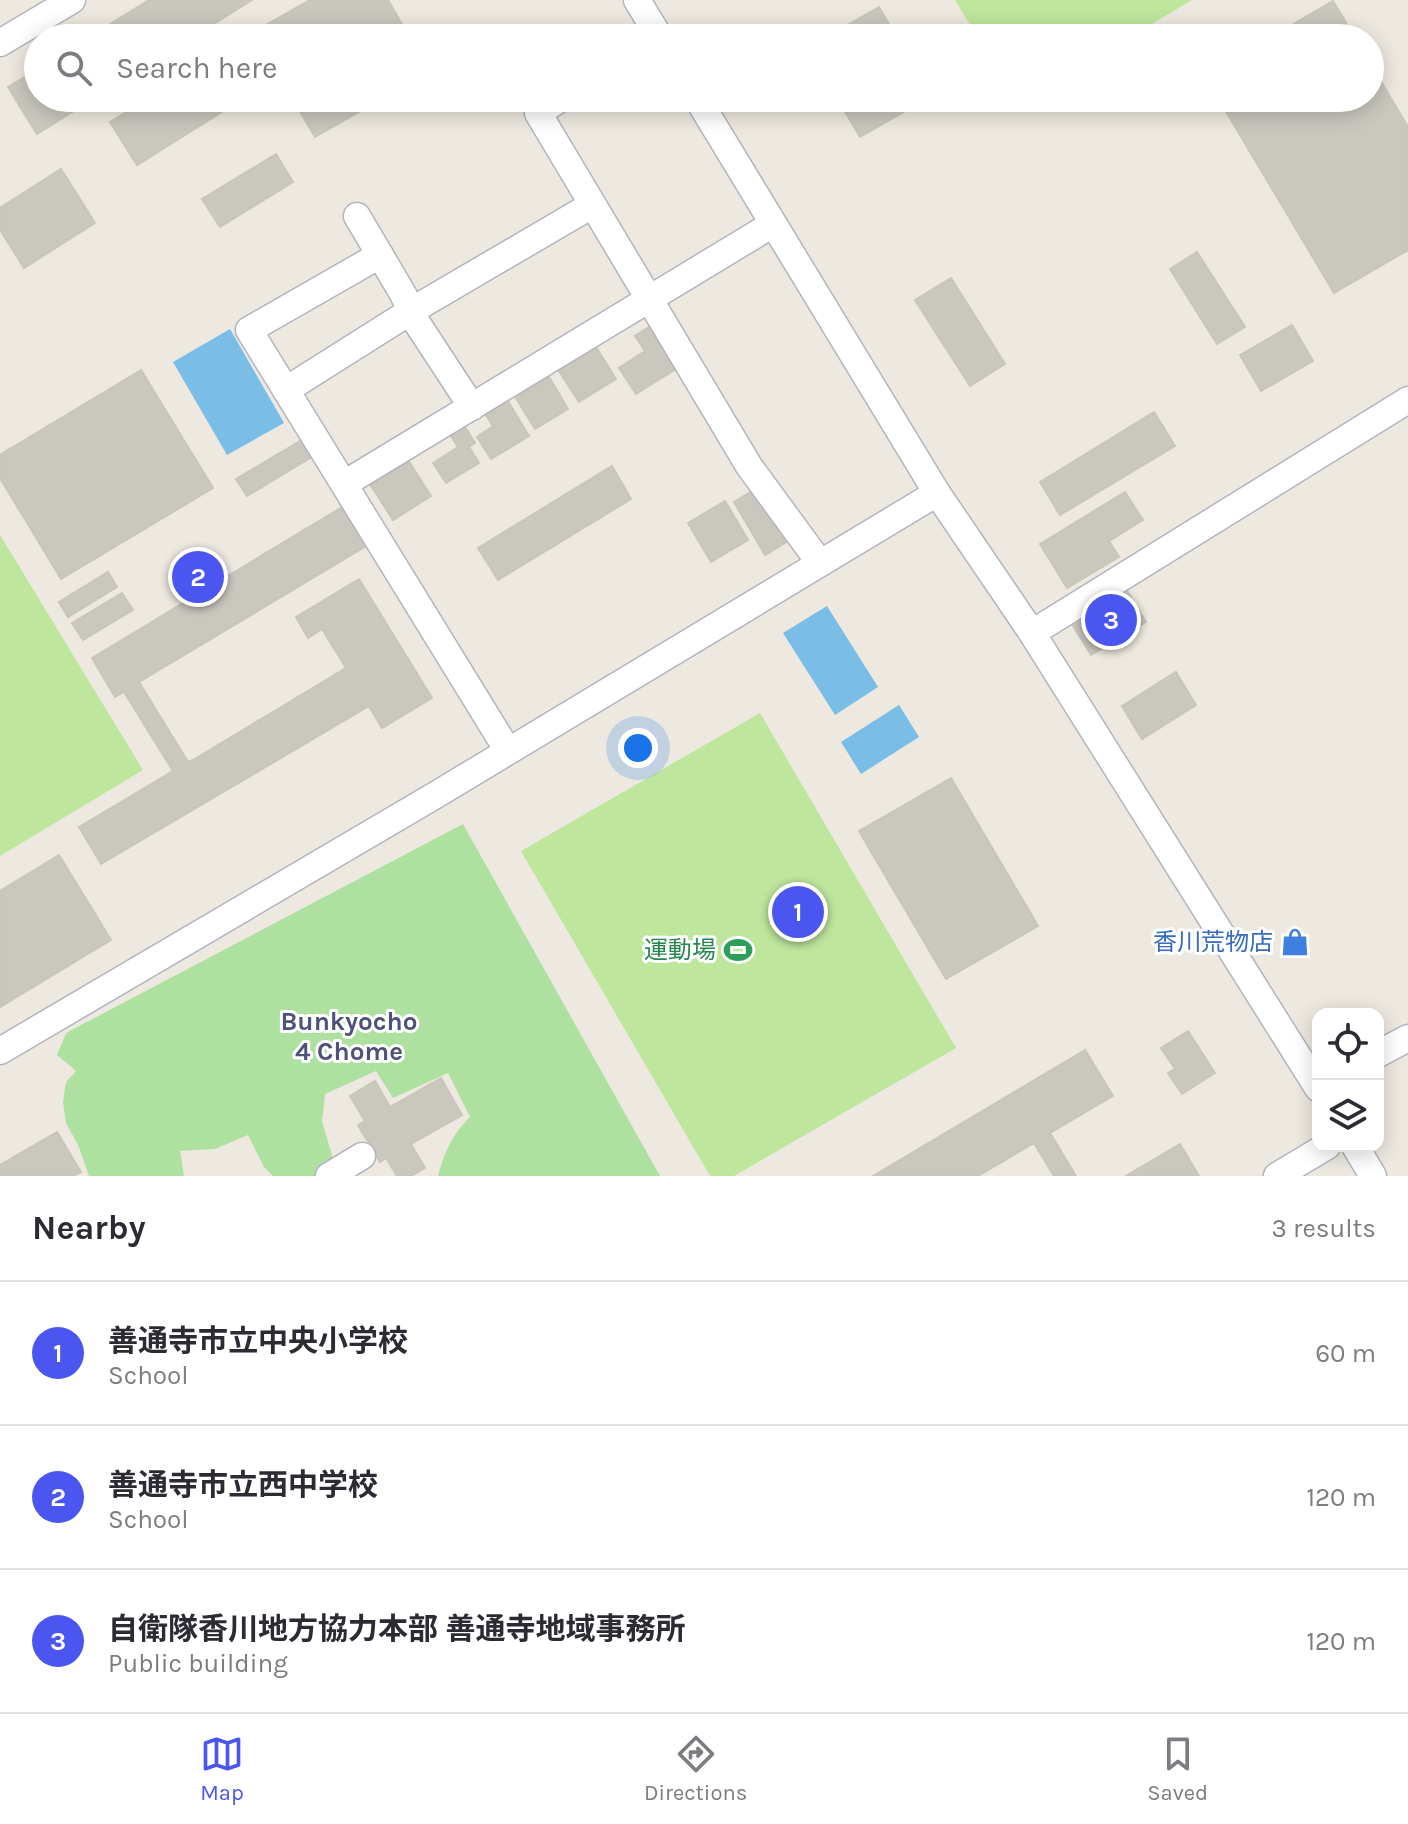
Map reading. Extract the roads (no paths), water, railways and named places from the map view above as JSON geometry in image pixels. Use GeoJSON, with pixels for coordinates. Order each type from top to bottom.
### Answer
{"type":"FeatureCollection","features":[{"type":"Feature","properties":{"kind":"street"},"geometry":{"type":"LineString","coordinates":[[32,24],[72,0]]}},
{"type":"Feature","properties":{"kind":"street"},"geometry":{"type":"LineString","coordinates":[[637,0],[651,24]]}},
{"type":"Feature","properties":{"kind":"street"},"geometry":{"type":"LineString","coordinates":[[0,43],[24,29]]}},
{"type":"Feature","properties":{"kind":"street"},"geometry":{"type":"LineString","coordinates":[[540,112],[749,466],[820,563]]}},
{"type":"Feature","properties":{"kind":"street"},"geometry":{"type":"LineString","coordinates":[[705,112],[937,493],[1032,633],[1314,1080]]}},
{"type":"Feature","properties":{"kind":"street"},"geometry":{"type":"LineString","coordinates":[[286,390],[411,311],[592,205]]}},
{"type":"Feature","properties":{"kind":"street"},"geometry":{"type":"LineString","coordinates":[[357,216],[411,311],[472,407]]}},
{"type":"Feature","properties":{"kind":"street"},"geometry":{"type":"LineString","coordinates":[[344,484],[773,224]]}},
{"type":"Feature","properties":{"kind":"street"},"geometry":{"type":"LineString","coordinates":[[380,255],[249,330],[508,751]]}},
{"type":"Feature","properties":{"kind":"street"},"geometry":{"type":"LineString","coordinates":[[1032,633],[1408,400]]}},
{"type":"Feature","properties":{"kind":"street"},"geometry":{"type":"LineString","coordinates":[[0,1051],[937,493]]}},
{"type":"Feature","properties":{"kind":"street"},"geometry":{"type":"LineString","coordinates":[[1384,1051],[1408,1038]]}},
{"type":"Feature","properties":{"kind":"street"},"geometry":{"type":"LineString","coordinates":[[1277,1176],[1317,1152]]}},
{"type":"Feature","properties":{"kind":"street"},"geometry":{"type":"LineString","coordinates":[[1359,1152],[1373,1176]]}},
{"type":"Feature","properties":{"kind":"street"},"geometry":{"type":"LineString","coordinates":[[329,1176],[362,1156]]}},
{"type":"Feature","properties":{"kind":"water"},"geometry":{"type":"Polygon","coordinates":[[[230,329],[284,423],[227,455],[173,362],[230,329]]]}},
{"type":"Feature","properties":{"kind":"water"},"geometry":{"type":"Polygon","coordinates":[[[827,606],[878,687],[835,715],[783,633],[827,606]]]}},
{"type":"Feature","properties":{"kind":"water"},"geometry":{"type":"Polygon","coordinates":[[[899,705],[919,737],[861,774],[841,742],[899,705]]]}},
{"type":"Feature","properties":{"kind":"place","name":"善通寺市立西中学校"},"geometry":{"type":"Point","coordinates":[198,577]}},
{"type":"Feature","properties":{"kind":"place","name":"自衛隊香川地方協力本部 善通寺地域事務所"},"geometry":{"type":"Point","coordinates":[1111,620]}},
{"type":"Feature","properties":{"kind":"place","name":"善通寺市立中央小学校"},"geometry":{"type":"Point","coordinates":[798,912]}},
{"type":"Feature","properties":{"kind":"place","name":"香川荒物店"},"geometry":{"type":"Point","coordinates":[1295,942]}},
{"type":"Feature","properties":{"kind":"place","name":"運動場"},"geometry":{"type":"Point","coordinates":[738,950]}},
{"type":"Feature","properties":{"kind":"district","name":"Bunkyocho 4 Chome"},"geometry":{"type":"Point","coordinates":[349,1036]}}]}
